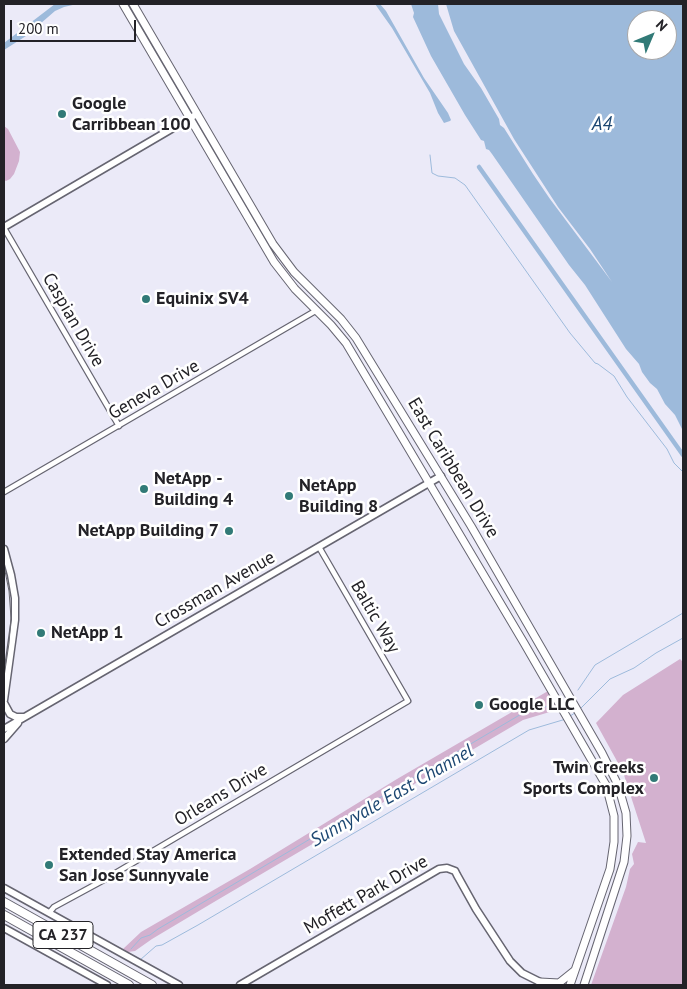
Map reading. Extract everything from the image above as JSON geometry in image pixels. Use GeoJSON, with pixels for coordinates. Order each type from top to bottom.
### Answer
{"type":"FeatureCollection","features":[{"type":"Feature","properties":{"kind":"highway","name":"CA 237"},"geometry":{"type":"LineString","coordinates":[[4,902],[152,985]]}},
{"type":"Feature","properties":{"kind":"highway","name":"CA 237"},"geometry":{"type":"LineString","coordinates":[[4,915],[128,985]]}},
{"type":"Feature","properties":{"kind":"main road","name":"East Caribbean Drive"},"geometry":{"type":"LineString","coordinates":[[123,4],[274,262],[295,289],[317,310],[346,343],[569,719],[606,785],[614,816],[614,842],[610,869],[570,985]]}},
{"type":"Feature","properties":{"kind":"main road","name":"East Caribbean Drive"},"geometry":{"type":"LineString","coordinates":[[133,4],[284,259],[305,284],[341,319],[356,338],[441,476],[574,705],[618,785],[626,812],[627,836],[624,862],[584,985]]}},
{"type":"Feature","properties":{"kind":"main road"},"geometry":{"type":"LineString","coordinates":[[543,984],[559,983],[576,969]]}},
{"type":"Feature","properties":{"kind":"street"},"geometry":{"type":"LineString","coordinates":[[4,228],[198,114]]}},
{"type":"Feature","properties":{"kind":"street","name":"Caspian Drive"},"geometry":{"type":"LineString","coordinates":[[4,228],[119,426]]}},
{"type":"Feature","properties":{"kind":"street","name":"Geneva Drive"},"geometry":{"type":"LineString","coordinates":[[4,492],[317,310]]}},
{"type":"Feature","properties":{"kind":"street","name":"Crossman Avenue"},"geometry":{"type":"LineString","coordinates":[[4,729],[441,476]]}},
{"type":"Feature","properties":{"kind":"street","name":"Baltic Way"},"geometry":{"type":"LineString","coordinates":[[319,547],[408,701]]}},
{"type":"Feature","properties":{"kind":"street"},"geometry":{"type":"LineString","coordinates":[[4,549],[14,590],[15,620],[4,702],[10,714],[22,719],[4,739]]}},
{"type":"Feature","properties":{"kind":"street","name":"Orleans Drive"},"geometry":{"type":"LineString","coordinates":[[48,913],[54,907],[408,701]]}},
{"type":"Feature","properties":{"kind":"street","name":"Moffett Park Drive"},"geometry":{"type":"LineString","coordinates":[[240,985],[438,869],[447,868],[455,871],[476,909],[510,961],[522,973],[543,984]]}},
{"type":"Feature","properties":{"kind":"street"},"geometry":{"type":"LineString","coordinates":[[4,888],[180,985]]}},
{"type":"Feature","properties":{"kind":"street"},"geometry":{"type":"LineString","coordinates":[[4,928],[107,985]]}},
{"type":"Feature","properties":{"kind":"shaded area"},"geometry":{"type":"Polygon","coordinates":[[[4,126],[8,129],[20,152],[14,174],[6,181],[4,180],[4,126]]]}},
{"type":"Feature","properties":{"kind":"shaded area","name":"Twin Creeks Sports Complex"},"geometry":{"type":"Polygon","coordinates":[[[680,659],[683,662],[683,985],[591,985],[626,887],[630,869],[634,864],[632,854],[638,842],[646,843],[623,772],[596,723],[623,695],[680,659]]]}},
{"type":"Feature","properties":{"kind":"shaded area"},"geometry":{"type":"Polygon","coordinates":[[[548,691],[557,706],[553,711],[523,720],[214,902],[135,951],[128,952],[123,949],[141,932],[548,691]]]}},
{"type":"Feature","properties":{"kind":"water"},"geometry":{"type":"Polygon","coordinates":[[[55,4],[77,4],[55,11],[26,36],[4,50],[4,43],[55,4]]]}},
{"type":"Feature","properties":{"kind":"water"},"geometry":{"type":"Polygon","coordinates":[[[375,4],[380,4],[386,11],[424,78],[448,113],[450,121],[444,123],[430,93],[392,28],[375,4]]]}},
{"type":"Feature","properties":{"kind":"water","name":"A4"},"geometry":{"type":"Polygon","coordinates":[[[411,4],[438,4],[439,14],[464,64],[481,88],[499,119],[500,125],[504,128],[550,199],[612,282],[558,207],[514,139],[454,31],[446,4],[683,4],[683,431],[675,415],[626,349],[585,285],[492,154],[486,149],[484,141],[481,140],[465,115],[431,56],[413,17],[414,13],[411,4]]]}},
{"type":"Feature","properties":{"kind":"waterway"},"geometry":{"type":"LineString","coordinates":[[430,155],[432,173],[438,176],[455,178],[465,185],[570,333],[595,363],[614,376],[627,397],[667,449],[674,463],[683,472]]}},
{"type":"Feature","properties":{"kind":"waterway"},"geometry":{"type":"LineString","coordinates":[[479,167],[683,455]]}},
{"type":"Feature","properties":{"kind":"waterway"},"geometry":{"type":"LineString","coordinates":[[578,690],[595,665],[683,613]]}},
{"type":"Feature","properties":{"kind":"waterway","name":"Sunnyvale East Channel"},"geometry":{"type":"LineString","coordinates":[[579,710],[610,679],[634,668],[683,638]]}},
{"type":"Feature","properties":{"kind":"waterway"},"geometry":{"type":"LineString","coordinates":[[131,949],[141,938],[150,935],[528,710],[550,706]]}},
{"type":"Feature","properties":{"kind":"waterway","name":"Sunnyvale East Channel"},"geometry":{"type":"LineString","coordinates":[[569,717],[576,712]]}},
{"type":"Feature","properties":{"kind":"waterway","name":"Sunnyvale East Channel"},"geometry":{"type":"LineString","coordinates":[[140,960],[156,946],[162,945],[198,925],[529,730],[566,719]]}},
{"type":"Feature","properties":{"kind":"tram line"},"geometry":{"type":"LineString","coordinates":[[4,566],[9,591],[11,618],[4,677]]}},
{"type":"Feature","properties":{"kind":"place","name":"Google Carribbean 100"},"geometry":{"type":"Point","coordinates":[62,114]}},
{"type":"Feature","properties":{"kind":"place","name":"Equinix SV4"},"geometry":{"type":"Point","coordinates":[146,299]}},
{"type":"Feature","properties":{"kind":"place","name":"NetApp - Building 4"},"geometry":{"type":"Point","coordinates":[144,489]}},
{"type":"Feature","properties":{"kind":"place","name":"NetApp Building 8"},"geometry":{"type":"Point","coordinates":[289,496]}},
{"type":"Feature","properties":{"kind":"place","name":"NetApp Building 7"},"geometry":{"type":"Point","coordinates":[229,531]}},
{"type":"Feature","properties":{"kind":"place","name":"NetApp 1"},"geometry":{"type":"Point","coordinates":[41,633]}},
{"type":"Feature","properties":{"kind":"place","name":"Google LLC"},"geometry":{"type":"Point","coordinates":[479,705]}},
{"type":"Feature","properties":{"kind":"place","name":"Twin Creeks Sports Complex"},"geometry":{"type":"Point","coordinates":[654,778]}},
{"type":"Feature","properties":{"kind":"place","name":"Extended Stay America San Jose Sunnyvale"},"geometry":{"type":"Point","coordinates":[49,865]}}]}
